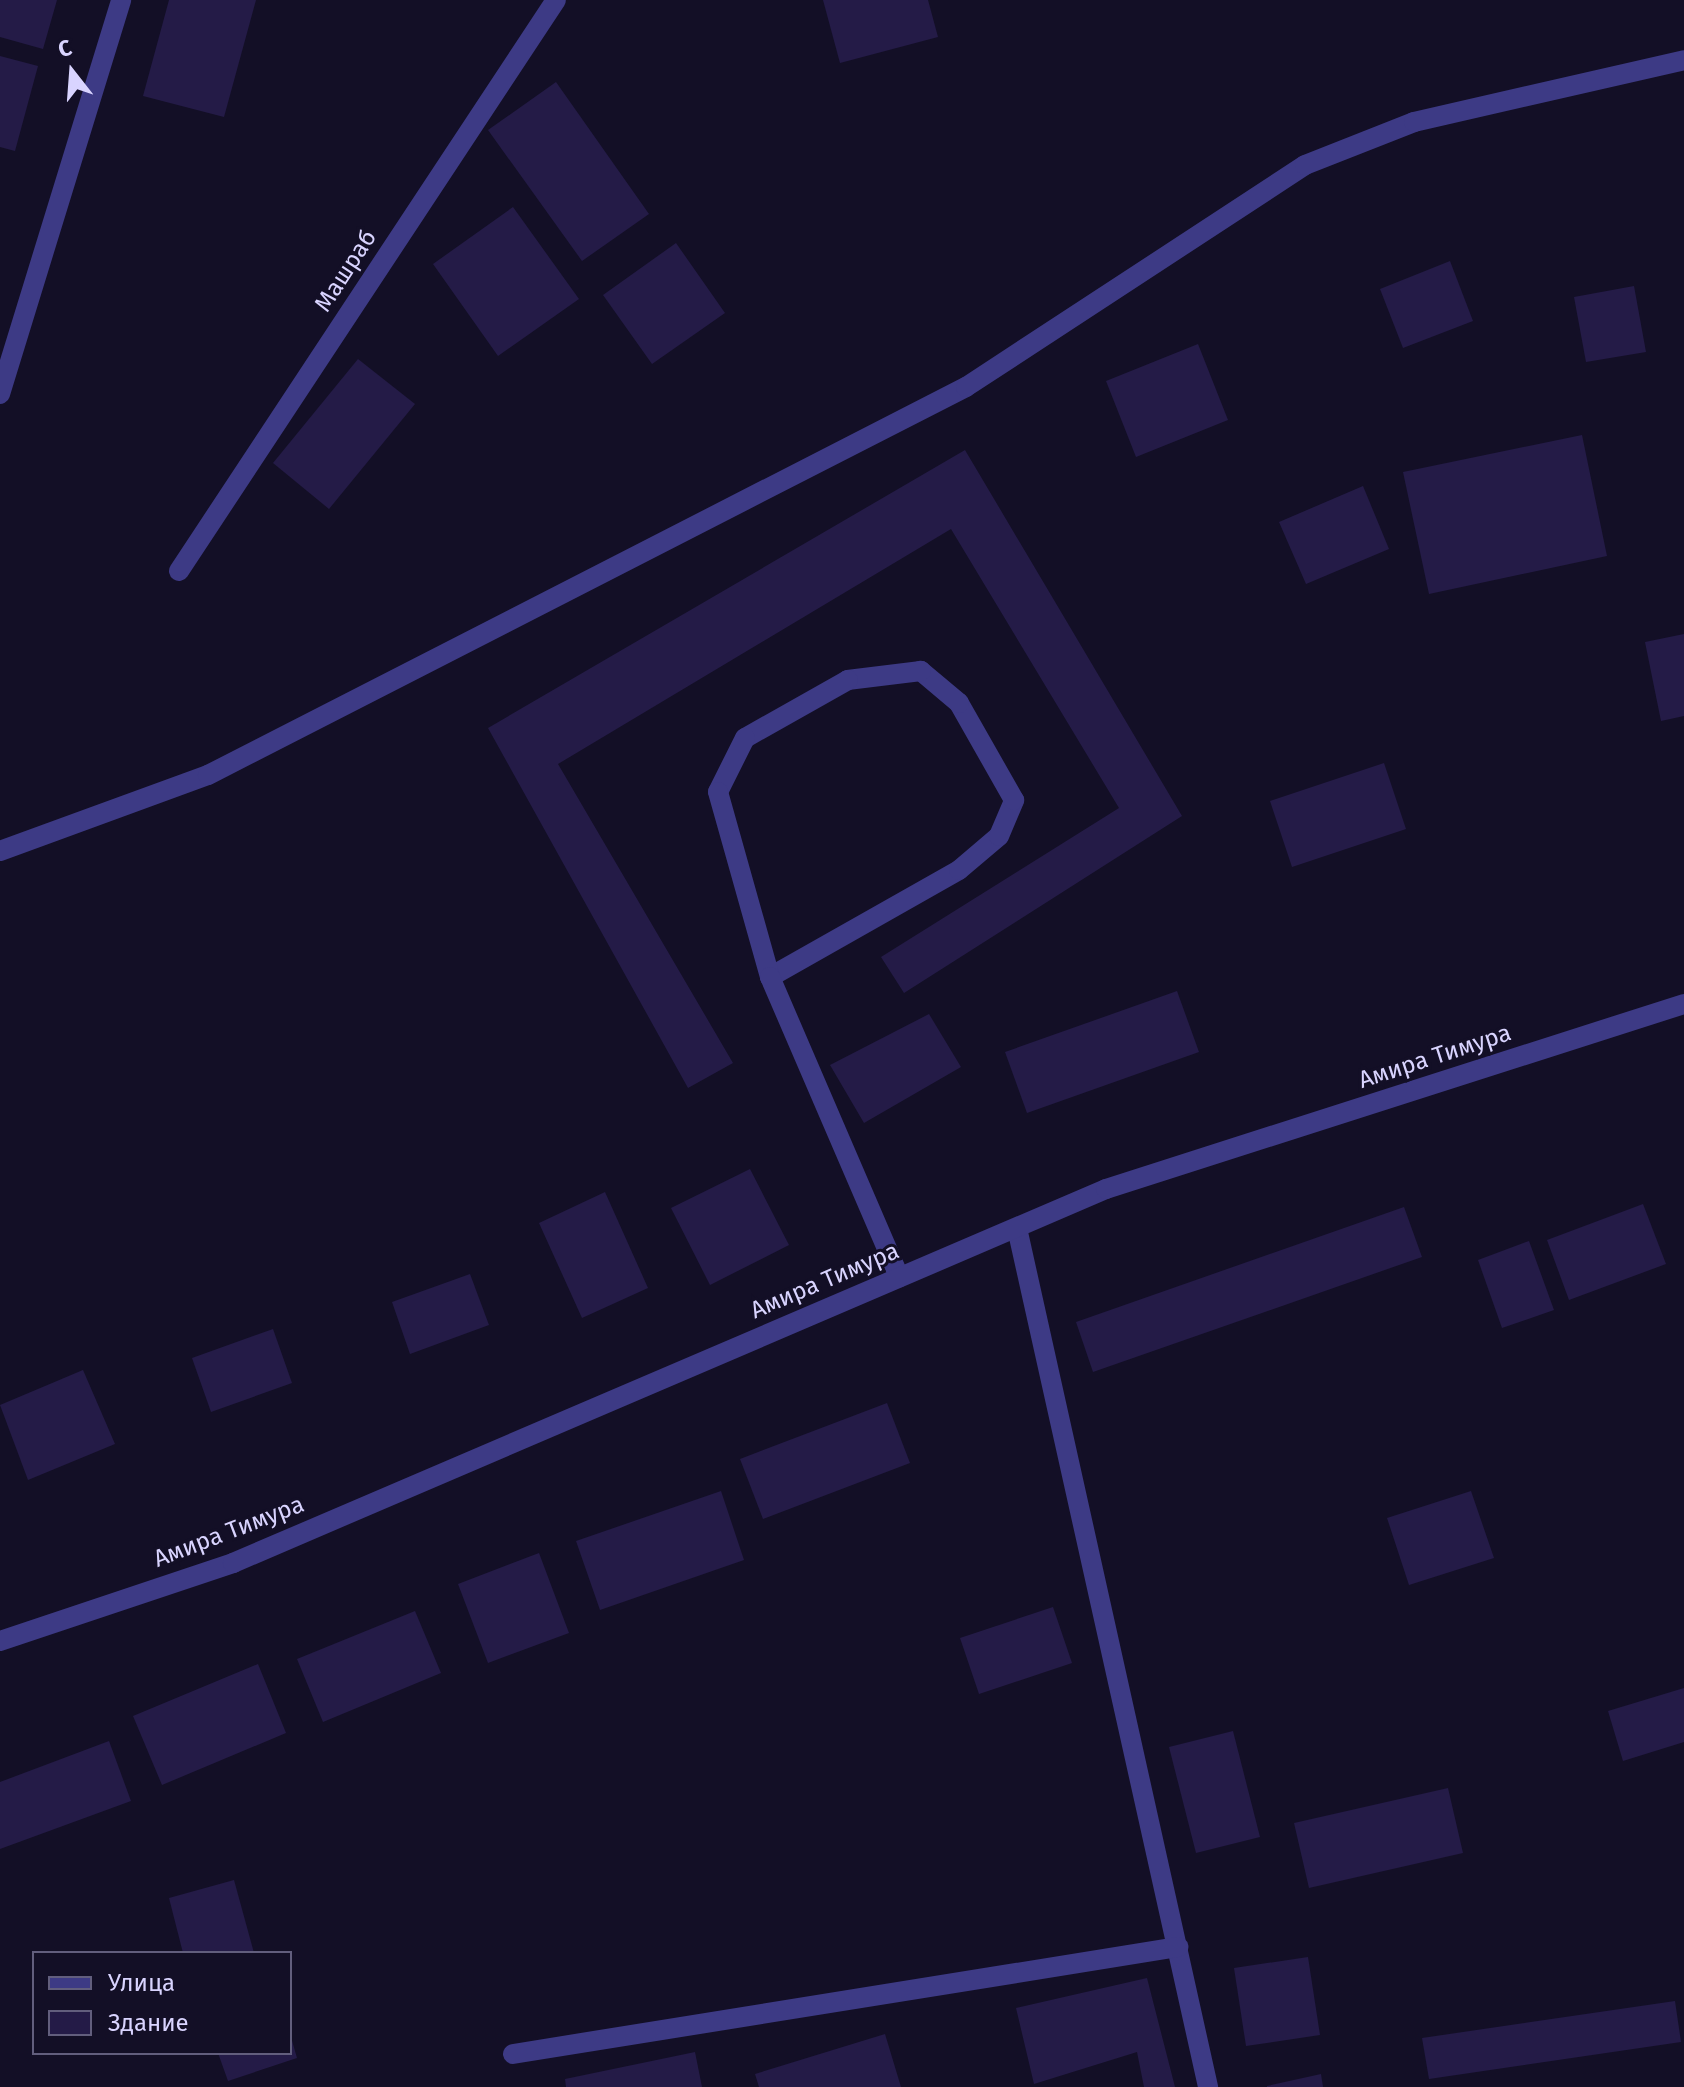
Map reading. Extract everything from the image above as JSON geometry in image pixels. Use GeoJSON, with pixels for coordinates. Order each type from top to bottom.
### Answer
{"type":"FeatureCollection","features":[{"type":"Feature","properties":{"kind":"street"},"geometry":{"type":"LineString","coordinates":[[0,394],[121,0]]}},
{"type":"Feature","properties":{"kind":"street","name":"Машраб"},"geometry":{"type":"LineString","coordinates":[[179,571],[556,0]]}},
{"type":"Feature","properties":{"kind":"street"},"geometry":{"type":"LineString","coordinates":[[0,851],[208,775],[966,387],[1305,165],[1414,122],[1684,60]]}},
{"type":"Feature","properties":{"kind":"street"},"geometry":{"type":"LineString","coordinates":[[770,977],[959,870],[999,836],[1014,800],[959,703],[921,671],[848,680],[745,738],[718,792],[770,977],[899,1277]]}},
{"type":"Feature","properties":{"kind":"street","name":"Амира Тимура"},"geometry":{"type":"LineString","coordinates":[[0,1641],[233,1563],[1106,1189],[1684,1004]]}},
{"type":"Feature","properties":{"kind":"street"},"geometry":{"type":"LineString","coordinates":[[1017,1228],[1208,2087]]}},
{"type":"Feature","properties":{"kind":"street"},"geometry":{"type":"LineString","coordinates":[[513,2054],[1178,1947]]}},
{"type":"Feature","properties":{"kind":"building"},"geometry":{"type":"Polygon","coordinates":[[[0,0],[57,0],[43,49],[0,37],[0,0]]]}},
{"type":"Feature","properties":{"kind":"building"},"geometry":{"type":"Polygon","coordinates":[[[169,0],[256,0],[224,117],[143,96],[169,0]]]}},
{"type":"Feature","properties":{"kind":"building"},"geometry":{"type":"Polygon","coordinates":[[[823,0],[928,0],[938,37],[840,63],[823,0]]]}},
{"type":"Feature","properties":{"kind":"building"},"geometry":{"type":"Polygon","coordinates":[[[0,56],[38,66],[15,151],[0,147],[0,56]]]}},
{"type":"Feature","properties":{"kind":"building"},"geometry":{"type":"Polygon","coordinates":[[[556,82],[649,214],[582,261],[488,130],[556,82]]]}},
{"type":"Feature","properties":{"kind":"building"},"geometry":{"type":"Polygon","coordinates":[[[513,207],[579,299],[498,356],[433,264],[513,207]]]}},
{"type":"Feature","properties":{"kind":"building"},"geometry":{"type":"Polygon","coordinates":[[[676,243],[725,313],[652,364],[603,295],[676,243]]]}},
{"type":"Feature","properties":{"kind":"building"},"geometry":{"type":"Polygon","coordinates":[[[1450,261],[1473,321],[1403,348],[1380,289],[1450,261]]]}},
{"type":"Feature","properties":{"kind":"building"},"geometry":{"type":"Polygon","coordinates":[[[1634,286],[1646,352],[1586,362],[1574,297],[1634,286]]]}},
{"type":"Feature","properties":{"kind":"building"},"geometry":{"type":"Polygon","coordinates":[[[1198,344],[1228,420],[1136,457],[1106,381],[1198,344]]]}},
{"type":"Feature","properties":{"kind":"building"},"geometry":{"type":"Polygon","coordinates":[[[358,359],[415,404],[329,509],[273,463],[358,359]]]}},
{"type":"Feature","properties":{"kind":"building"},"geometry":{"type":"Polygon","coordinates":[[[1582,435],[1607,556],[1429,594],[1403,472],[1582,435]]]}},
{"type":"Feature","properties":{"kind":"building"},"geometry":{"type":"Polygon","coordinates":[[[965,450],[1182,816],[904,993],[881,957],[1119,808],[951,529],[558,764],[733,1063],[688,1088],[488,728],[965,450]]]}},
{"type":"Feature","properties":{"kind":"building"},"geometry":{"type":"Polygon","coordinates":[[[1363,486],[1389,549],[1306,584],[1279,522],[1363,486]]]}},
{"type":"Feature","properties":{"kind":"building"},"geometry":{"type":"Polygon","coordinates":[[[1684,634],[1684,716],[1661,721],[1645,642],[1684,634]]]}},
{"type":"Feature","properties":{"kind":"building"},"geometry":{"type":"Polygon","coordinates":[[[1384,763],[1406,829],[1292,867],[1270,801],[1384,763]]]}},
{"type":"Feature","properties":{"kind":"building"},"geometry":{"type":"Polygon","coordinates":[[[1177,991],[1199,1052],[1027,1113],[1005,1052],[1177,991]]]}},
{"type":"Feature","properties":{"kind":"building"},"geometry":{"type":"Polygon","coordinates":[[[929,1014],[961,1067],[864,1123],[830,1065],[929,1014]]]}},
{"type":"Feature","properties":{"kind":"building"},"geometry":{"type":"Polygon","coordinates":[[[750,1169],[789,1245],[710,1285],[671,1208],[750,1169]]]}},
{"type":"Feature","properties":{"kind":"building"},"geometry":{"type":"Polygon","coordinates":[[[605,1192],[648,1288],[582,1318],[539,1223],[605,1192]]]}},
{"type":"Feature","properties":{"kind":"building"},"geometry":{"type":"Polygon","coordinates":[[[1643,1204],[1666,1264],[1569,1300],[1547,1240],[1643,1204]]]}},
{"type":"Feature","properties":{"kind":"building"},"geometry":{"type":"Polygon","coordinates":[[[1404,1207],[1422,1257],[1093,1372],[1076,1322],[1404,1207]]]}},
{"type":"Feature","properties":{"kind":"building"},"geometry":{"type":"Polygon","coordinates":[[[1529,1241],[1554,1310],[1502,1328],[1478,1260],[1529,1241]]]}},
{"type":"Feature","properties":{"kind":"building"},"geometry":{"type":"Polygon","coordinates":[[[470,1274],[489,1325],[410,1354],[392,1302],[470,1274]]]}},
{"type":"Feature","properties":{"kind":"building"},"geometry":{"type":"Polygon","coordinates":[[[273,1329],[292,1383],[211,1412],[192,1358],[273,1329]]]}},
{"type":"Feature","properties":{"kind":"building"},"geometry":{"type":"Polygon","coordinates":[[[83,1370],[115,1444],[28,1480],[0,1405],[83,1370]]]}},
{"type":"Feature","properties":{"kind":"building"},"geometry":{"type":"Polygon","coordinates":[[[887,1403],[910,1463],[763,1519],[740,1459],[887,1403]]]}},
{"type":"Feature","properties":{"kind":"building"},"geometry":{"type":"Polygon","coordinates":[[[721,1491],[744,1560],[600,1610],[576,1541],[721,1491]]]}},
{"type":"Feature","properties":{"kind":"building"},"geometry":{"type":"Polygon","coordinates":[[[1471,1491],[1494,1558],[1409,1585],[1387,1518],[1471,1491]]]}},
{"type":"Feature","properties":{"kind":"building"},"geometry":{"type":"Polygon","coordinates":[[[539,1553],[569,1633],[488,1663],[458,1584],[539,1553]]]}},
{"type":"Feature","properties":{"kind":"building"},"geometry":{"type":"Polygon","coordinates":[[[1053,1607],[1072,1663],[979,1694],[960,1638],[1053,1607]]]}},
{"type":"Feature","properties":{"kind":"building"},"geometry":{"type":"Polygon","coordinates":[[[415,1611],[441,1673],[323,1722],[297,1659],[415,1611]]]}},
{"type":"Feature","properties":{"kind":"building"},"geometry":{"type":"Polygon","coordinates":[[[258,1664],[286,1733],[162,1785],[133,1716],[258,1664]]]}},
{"type":"Feature","properties":{"kind":"building"},"geometry":{"type":"Polygon","coordinates":[[[1684,1688],[1684,1742],[1623,1761],[1608,1711],[1684,1688]]]}},
{"type":"Feature","properties":{"kind":"building"},"geometry":{"type":"Polygon","coordinates":[[[1233,1731],[1260,1837],[1196,1853],[1169,1747],[1233,1731]]]}},
{"type":"Feature","properties":{"kind":"building"},"geometry":{"type":"Polygon","coordinates":[[[109,1741],[131,1801],[0,1849],[0,1782],[109,1741]]]}},
{"type":"Feature","properties":{"kind":"building"},"geometry":{"type":"Polygon","coordinates":[[[1448,1788],[1463,1853],[1309,1888],[1294,1823],[1448,1788]]]}},
{"type":"Feature","properties":{"kind":"building"},"geometry":{"type":"Polygon","coordinates":[[[234,1880],[253,1951],[182,1951],[169,1898],[234,1880]]]}},
{"type":"Feature","properties":{"kind":"building"},"geometry":{"type":"Polygon","coordinates":[[[1308,1957],[1320,2035],[1246,2046],[1234,1968],[1308,1957]]]}},
{"type":"Feature","properties":{"kind":"building"},"geometry":{"type":"Polygon","coordinates":[[[1147,1978],[1175,2087],[1144,2087],[1137,2052],[1034,2084],[1016,2008],[1147,1978]]]}},
{"type":"Feature","properties":{"kind":"building"},"geometry":{"type":"Polygon","coordinates":[[[1675,2001],[1681,2042],[1429,2079],[1422,2038],[1675,2001]]]}},
{"type":"Feature","properties":{"kind":"building"},"geometry":{"type":"Polygon","coordinates":[[[885,2034],[901,2087],[759,2087],[755,2074],[885,2034]]]}},
{"type":"Feature","properties":{"kind":"building"},"geometry":{"type":"Polygon","coordinates":[[[292,2040],[297,2058],[228,2081],[219,2055],[292,2055],[292,2040]]]}},
{"type":"Feature","properties":{"kind":"building"},"geometry":{"type":"Polygon","coordinates":[[[695,2052],[702,2087],[566,2087],[565,2079],[695,2052]]]}},
{"type":"Feature","properties":{"kind":"building"},"geometry":{"type":"Polygon","coordinates":[[[1321,2074],[1323,2087],[1267,2087],[1267,2086],[1321,2074]]]}}]}
